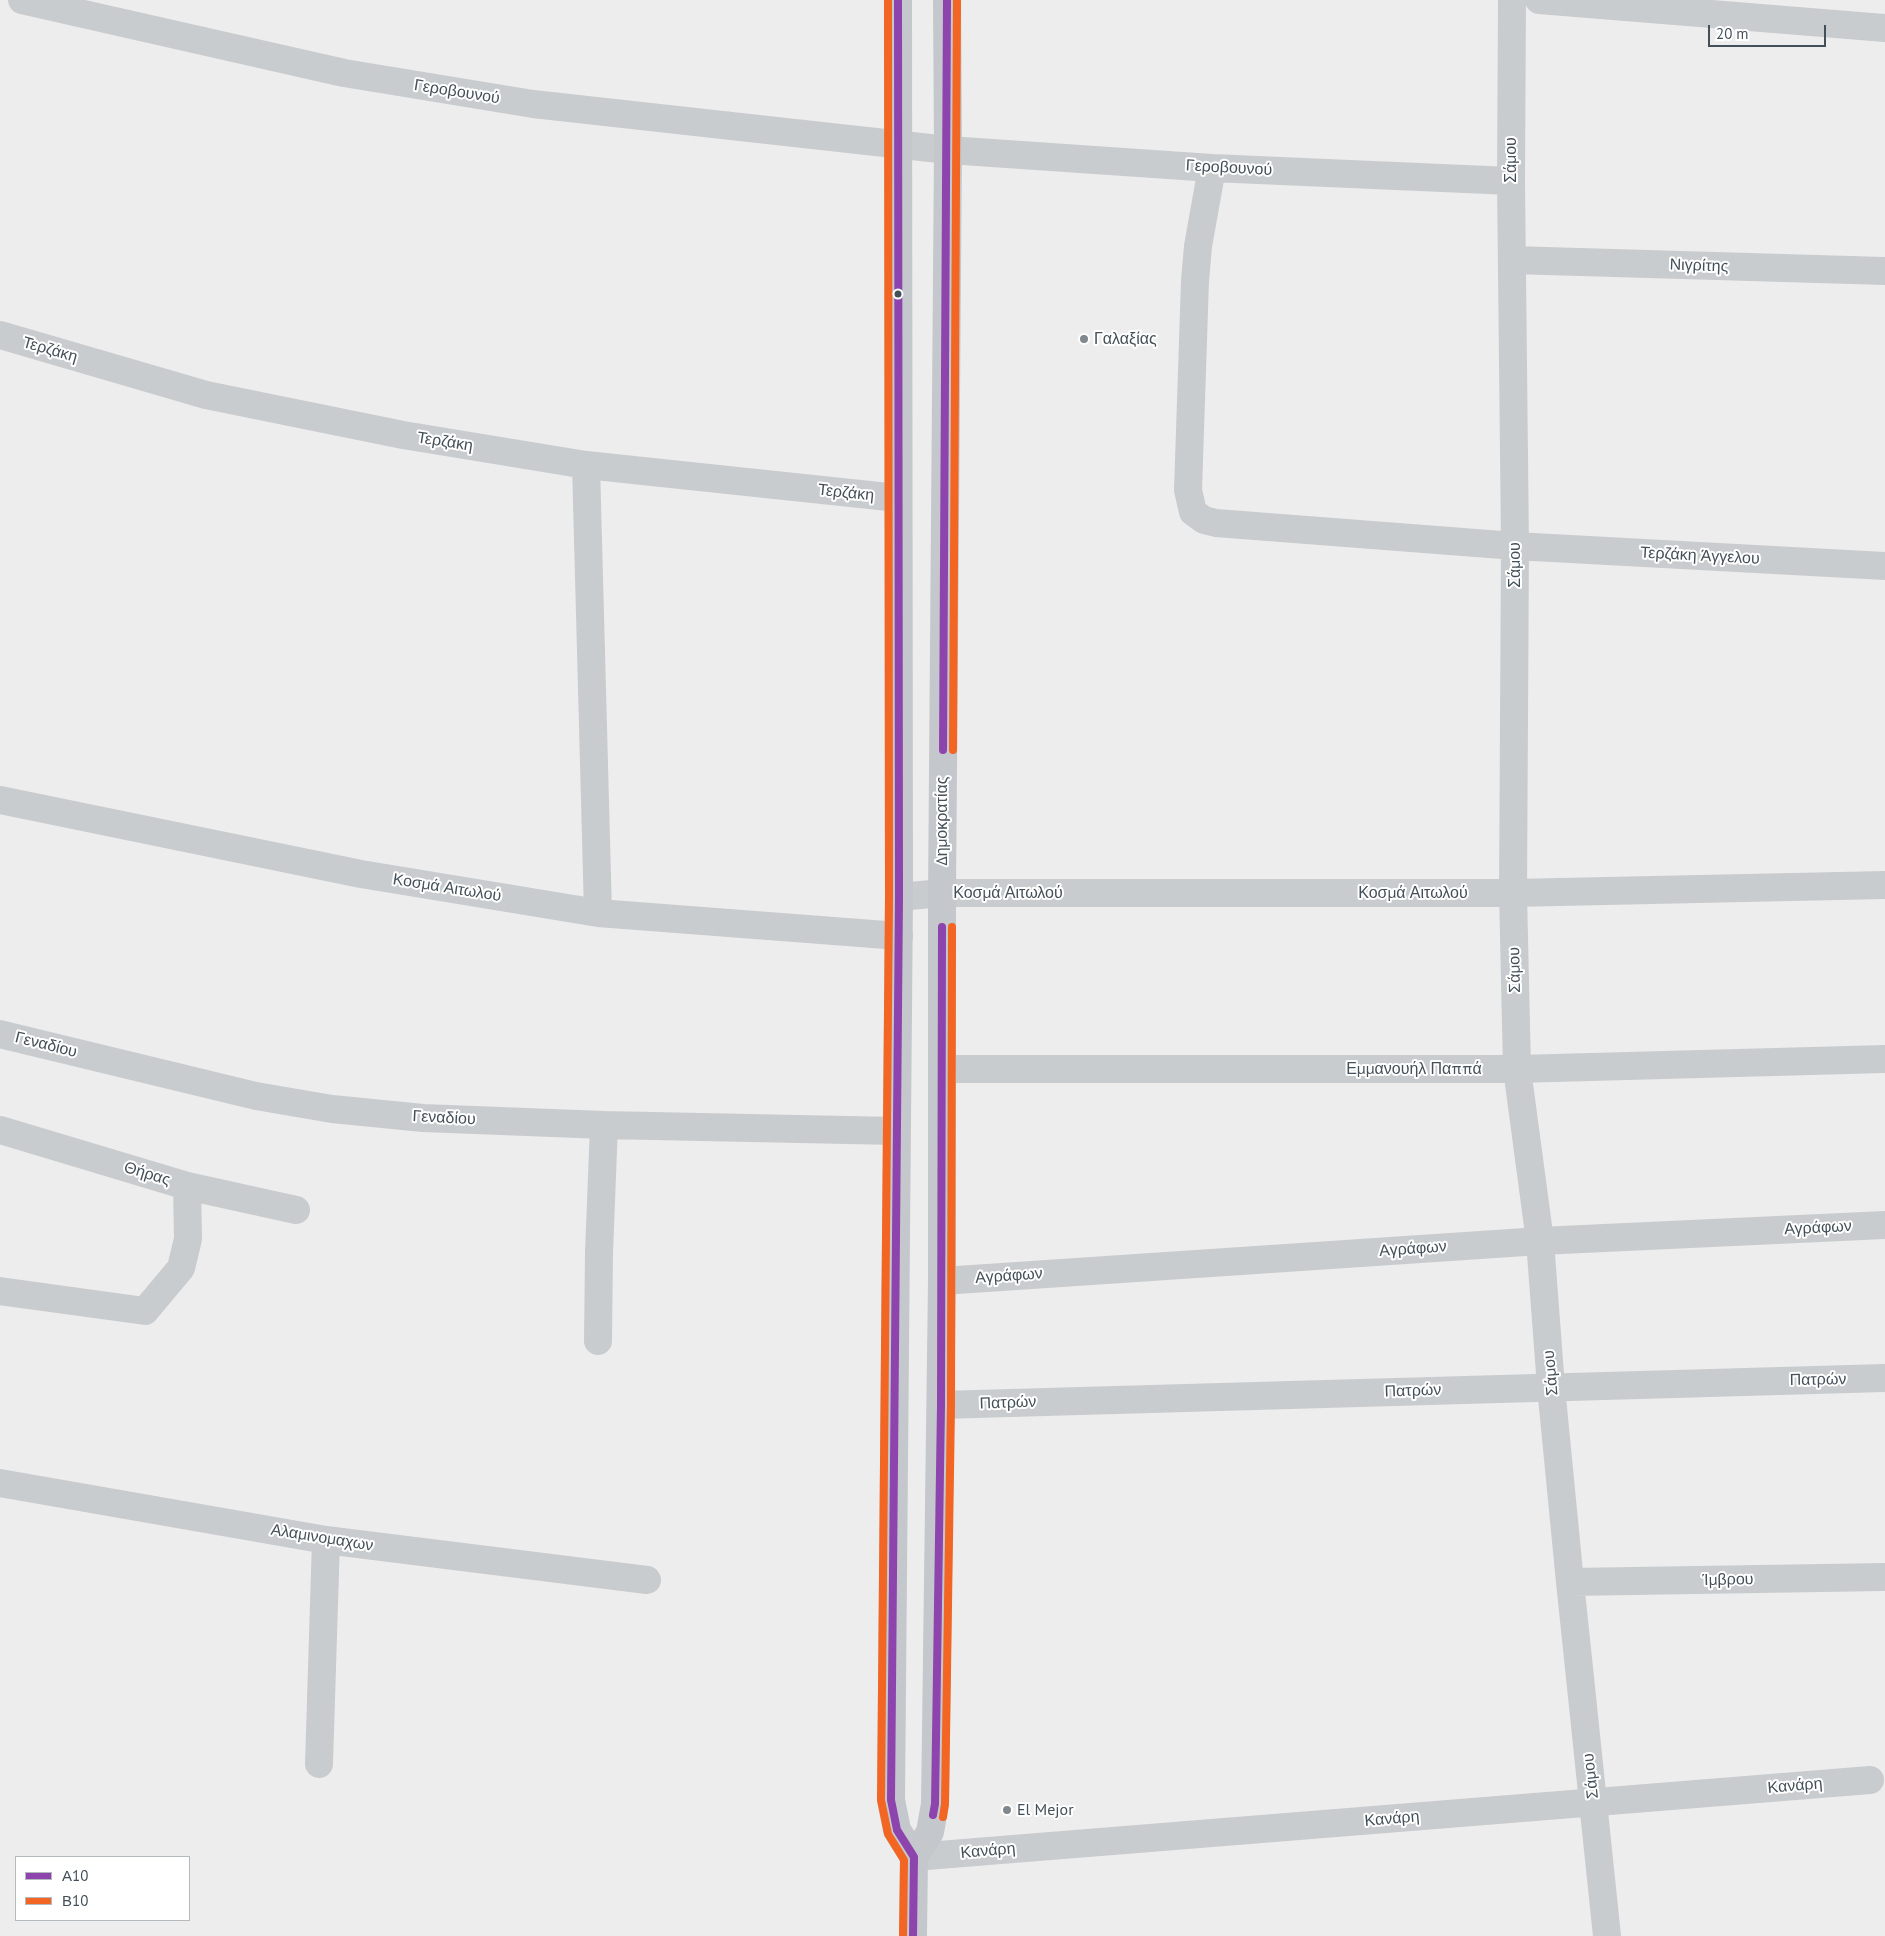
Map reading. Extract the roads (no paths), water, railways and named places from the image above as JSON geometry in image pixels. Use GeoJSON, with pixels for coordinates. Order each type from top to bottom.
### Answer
{"type":"FeatureCollection","features":[{"type":"Feature","properties":{"kind":"main road"},"geometry":{"type":"LineString","coordinates":[[898,0],[900,145],[898,498],[899,936],[890,1800],[897,1830],[914,1857],[913,1936]]}},
{"type":"Feature","properties":{"kind":"main road","name":"Δημοκρατίας"},"geometry":{"type":"LineString","coordinates":[[914,1857],[930,1832],[935,1804],[942,1281],[942,893],[948,150],[947,0]]}},
{"type":"Feature","properties":{"kind":"street","name":"Γεροβουνού"},"geometry":{"type":"LineString","coordinates":[[22,0],[344,73],[429,88],[533,104],[900,145]]}},
{"type":"Feature","properties":{"kind":"street","name":"Σάμου"},"geometry":{"type":"LineString","coordinates":[[1512,0],[1511,181],[1516,546],[1513,893],[1517,1069],[1540,1241],[1551,1386],[1607,1936]]}},
{"type":"Feature","properties":{"kind":"street"},"geometry":{"type":"LineString","coordinates":[[1539,0],[1885,28]]}},
{"type":"Feature","properties":{"kind":"street"},"geometry":{"type":"LineString","coordinates":[[900,145],[948,150]]}},
{"type":"Feature","properties":{"kind":"street","name":"Γεροβουνού"},"geometry":{"type":"LineString","coordinates":[[948,150],[1212,168],[1511,181]]}},
{"type":"Feature","properties":{"kind":"street","name":"Τερζάκη Άγγελου"},"geometry":{"type":"LineString","coordinates":[[1212,168],[1198,246],[1195,280],[1188,490],[1193,512],[1204,520],[1216,523],[1516,546],[1885,566]]}},
{"type":"Feature","properties":{"kind":"street","name":"Νιγρίτης"},"geometry":{"type":"LineString","coordinates":[[1512,260],[1885,271]]}},
{"type":"Feature","properties":{"kind":"street","name":"Τερζάκη"},"geometry":{"type":"LineString","coordinates":[[0,335],[206,395],[403,435],[586,465],[898,498]]}},
{"type":"Feature","properties":{"kind":"street"},"geometry":{"type":"LineString","coordinates":[[586,465],[598,913]]}},
{"type":"Feature","properties":{"kind":"street","name":"Κοσμά Αιτωλού"},"geometry":{"type":"LineString","coordinates":[[0,800],[361,874],[598,913],[899,936]]}},
{"type":"Feature","properties":{"kind":"street","name":"Κοσμά Αιτωλού"},"geometry":{"type":"LineString","coordinates":[[942,893],[1513,893],[1885,885]]}},
{"type":"Feature","properties":{"kind":"street"},"geometry":{"type":"LineString","coordinates":[[899,898],[942,893]]}},
{"type":"Feature","properties":{"kind":"street","name":"Γεναδίου"},"geometry":{"type":"LineString","coordinates":[[0,1034],[256,1096],[332,1110],[423,1118],[604,1125],[896,1131]]}},
{"type":"Feature","properties":{"kind":"street","name":"Εμμανουήλ Παππά"},"geometry":{"type":"LineString","coordinates":[[943,1069],[1517,1069],[1885,1059]]}},
{"type":"Feature","properties":{"kind":"street"},"geometry":{"type":"LineString","coordinates":[[598,1341],[604,1125]]}},
{"type":"Feature","properties":{"kind":"street","name":"Θήρας"},"geometry":{"type":"LineString","coordinates":[[0,1130],[187,1186],[296,1210]]}},
{"type":"Feature","properties":{"kind":"street"},"geometry":{"type":"LineString","coordinates":[[0,1291],[145,1311],[181,1268],[188,1240],[187,1186]]}},
{"type":"Feature","properties":{"kind":"street","name":"Αγράφων"},"geometry":{"type":"LineString","coordinates":[[942,1281],[1540,1241],[1885,1225]]}},
{"type":"Feature","properties":{"kind":"street","name":"Πατρών"},"geometry":{"type":"LineString","coordinates":[[941,1405],[1551,1386],[1885,1378]]}},
{"type":"Feature","properties":{"kind":"street","name":"Αλαμινομαχων"},"geometry":{"type":"LineString","coordinates":[[0,1483],[326,1540],[647,1580]]}},
{"type":"Feature","properties":{"kind":"street"},"geometry":{"type":"LineString","coordinates":[[318,1764],[326,1540]]}},
{"type":"Feature","properties":{"kind":"street","name":"Ίμβρου"},"geometry":{"type":"LineString","coordinates":[[1570,1582],[1885,1578]]}},
{"type":"Feature","properties":{"kind":"street","name":"Κανάρη"},"geometry":{"type":"LineString","coordinates":[[914,1857],[1870,1780]]}},
{"type":"Feature","properties":{"kind":"place","name":"Γαλαξίας"},"geometry":{"type":"Point","coordinates":[1084,339]}},
{"type":"Feature","properties":{"kind":"place","name":"El Mejor"},"geometry":{"type":"Point","coordinates":[1007,1810]}}]}
